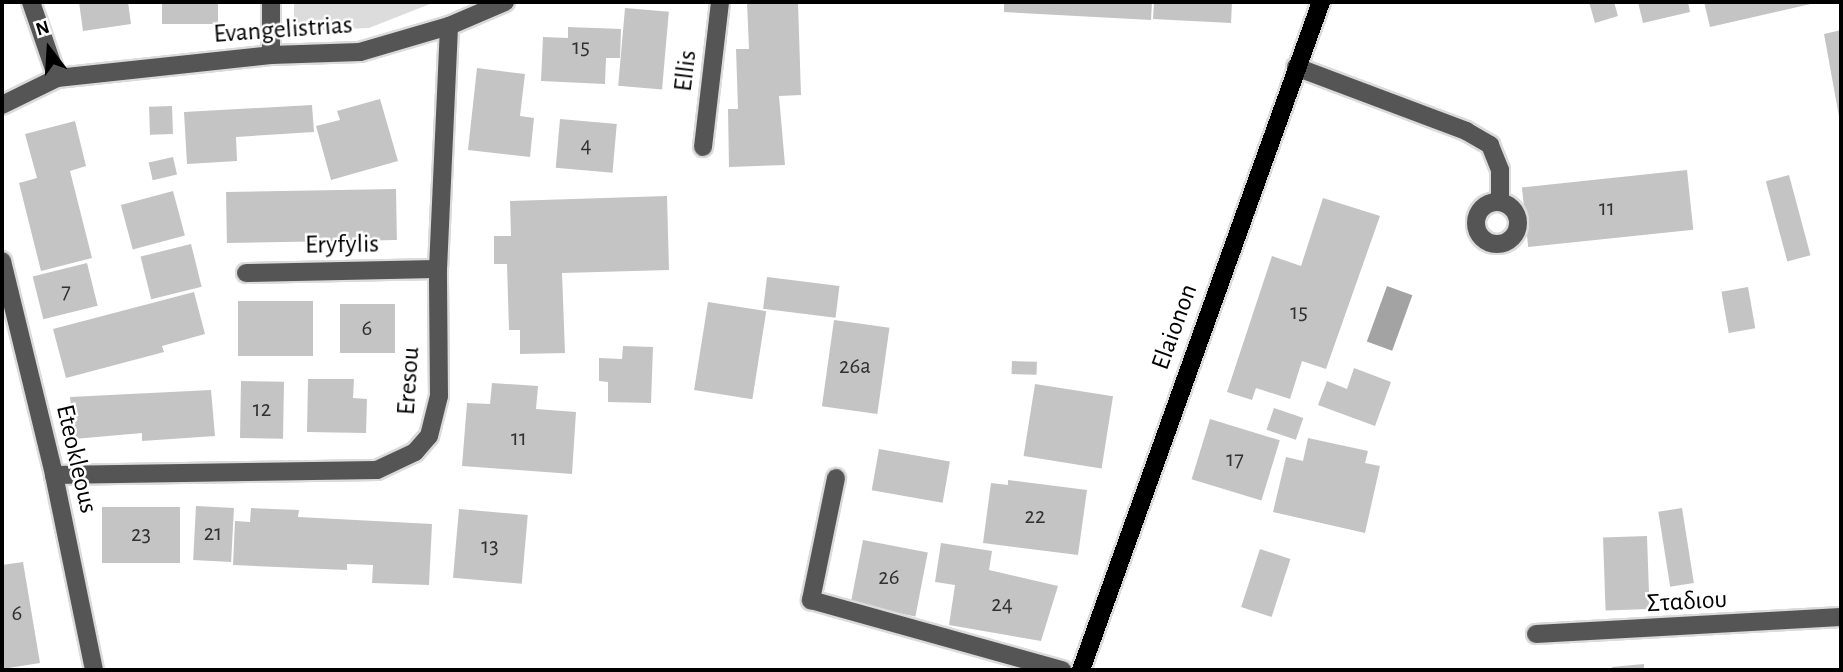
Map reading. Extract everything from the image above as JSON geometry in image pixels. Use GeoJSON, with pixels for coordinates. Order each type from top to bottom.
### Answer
{"type":"FeatureCollection","features":[{"type":"Feature","properties":{"kind":"main road","name":"Elaionon"},"geometry":{"type":"LineString","coordinates":[[1081,670],[1321,2]]}},
{"type":"Feature","properties":{"kind":"street"},"geometry":{"type":"LineString","coordinates":[[31,2],[57,78]]}},
{"type":"Feature","properties":{"kind":"street"},"geometry":{"type":"LineString","coordinates":[[271,2],[271,54]]}},
{"type":"Feature","properties":{"kind":"street","name":"Evangelistrias"},"geometry":{"type":"LineString","coordinates":[[2,105],[57,78],[271,54],[360,52],[449,26],[505,2]]}},
{"type":"Feature","properties":{"kind":"street","name":"Ellis"},"geometry":{"type":"LineString","coordinates":[[703,147],[720,2]]}},
{"type":"Feature","properties":{"kind":"street","name":"Eresou"},"geometry":{"type":"LineString","coordinates":[[54,475],[377,470],[398,464],[429,436],[437,417],[438,269],[449,26]]}},
{"type":"Feature","properties":{"kind":"street"},"geometry":{"type":"LineString","coordinates":[[1296,67],[1466,131],[1490,145],[1500,170],[1500,202]]}},
{"type":"Feature","properties":{"kind":"street","name":"Eteokleous"},"geometry":{"type":"LineString","coordinates":[[2,261],[54,475],[94,670]]}},
{"type":"Feature","properties":{"kind":"street","name":"Eryfylis"},"geometry":{"type":"LineString","coordinates":[[246,273],[438,269]]}},
{"type":"Feature","properties":{"kind":"street"},"geometry":{"type":"LineString","coordinates":[[836,478],[811,600],[1062,670]]}},
{"type":"Feature","properties":{"kind":"street","name":"Σταδιου"},"geometry":{"type":"LineString","coordinates":[[1536,635],[1841,617]]}},
{"type":"Feature","properties":{"kind":"shaded area"},"geometry":{"type":"Polygon","coordinates":[[[294,2],[435,2],[369,28],[294,31],[294,2]]]}},
{"type":"Feature","properties":{"kind":"shaded area"},"geometry":{"type":"Polygon","coordinates":[[[1387,286],[1412,295],[1392,351],[1367,341],[1387,286]]]}},
{"type":"Feature","properties":{"kind":"building"},"geometry":{"type":"Polygon","coordinates":[[[79,2],[128,2],[131,24],[83,31],[79,2]]]}},
{"type":"Feature","properties":{"kind":"building"},"geometry":{"type":"Polygon","coordinates":[[[162,2],[218,2],[218,24],[162,24],[162,2]]]}},
{"type":"Feature","properties":{"kind":"building"},"geometry":{"type":"Polygon","coordinates":[[[747,2],[798,2],[801,95],[779,96],[785,165],[729,167],[728,109],[738,109],[736,49],[749,49],[747,2]]]}},
{"type":"Feature","properties":{"kind":"building"},"geometry":{"type":"Polygon","coordinates":[[[1004,2],[1152,2],[1151,20],[1004,12],[1004,2]]]}},
{"type":"Feature","properties":{"kind":"building"},"geometry":{"type":"Polygon","coordinates":[[[1154,2],[1232,2],[1231,23],[1153,19],[1154,2]]]}},
{"type":"Feature","properties":{"kind":"building"},"geometry":{"type":"Polygon","coordinates":[[[1589,2],[1614,2],[1618,16],[1595,23],[1589,2]]]}},
{"type":"Feature","properties":{"kind":"building"},"geometry":{"type":"Polygon","coordinates":[[[1638,2],[1688,2],[1690,12],[1643,23],[1638,2]]]}},
{"type":"Feature","properties":{"kind":"building"},"geometry":{"type":"Polygon","coordinates":[[[1704,2],[1815,2],[1815,3],[1710,27],[1704,2]]]}},
{"type":"Feature","properties":{"kind":"building"},"geometry":{"type":"Polygon","coordinates":[[[625,8],[669,12],[662,90],[618,86],[625,8]]]}},
{"type":"Feature","properties":{"kind":"building"},"geometry":{"type":"Polygon","coordinates":[[[568,27],[621,29],[620,58],[606,58],[605,84],[541,81],[543,37],[568,38],[568,27]]]}},
{"type":"Feature","properties":{"kind":"building"},"geometry":{"type":"Polygon","coordinates":[[[1841,30],[1841,122],[1840,122],[1824,34],[1841,30]]]}},
{"type":"Feature","properties":{"kind":"building"},"geometry":{"type":"Polygon","coordinates":[[[477,68],[525,74],[520,116],[534,118],[530,157],[468,150],[477,68]]]}},
{"type":"Feature","properties":{"kind":"building"},"geometry":{"type":"Polygon","coordinates":[[[380,99],[398,161],[331,180],[316,126],[340,120],[337,111],[380,99]]]}},
{"type":"Feature","properties":{"kind":"building"},"geometry":{"type":"Polygon","coordinates":[[[312,105],[314,132],[236,137],[237,161],[187,164],[184,112],[312,105]]]}},
{"type":"Feature","properties":{"kind":"building"},"geometry":{"type":"Polygon","coordinates":[[[172,106],[173,134],[150,135],[149,107],[172,106]]]}},
{"type":"Feature","properties":{"kind":"building"},"geometry":{"type":"Polygon","coordinates":[[[560,119],[617,124],[613,173],[556,168],[560,119]]]}},
{"type":"Feature","properties":{"kind":"building"},"geometry":{"type":"Polygon","coordinates":[[[75,121],[86,166],[70,171],[92,258],[41,271],[19,183],[37,178],[25,134],[75,121]]]}},
{"type":"Feature","properties":{"kind":"building"},"geometry":{"type":"Polygon","coordinates":[[[173,157],[177,175],[153,180],[149,163],[173,157]]]}},
{"type":"Feature","properties":{"kind":"building"},"geometry":{"type":"Polygon","coordinates":[[[1687,170],[1693,230],[1528,247],[1522,187],[1687,170]]]}},
{"type":"Feature","properties":{"kind":"building"},"geometry":{"type":"Polygon","coordinates":[[[1789,175],[1810,255],[1787,261],[1766,181],[1789,175]]]}},
{"type":"Feature","properties":{"kind":"building"},"geometry":{"type":"Polygon","coordinates":[[[396,189],[397,240],[227,243],[226,192],[396,189]]]}},
{"type":"Feature","properties":{"kind":"building"},"geometry":{"type":"Polygon","coordinates":[[[173,191],[185,235],[133,249],[121,205],[173,191]]]}},
{"type":"Feature","properties":{"kind":"building"},"geometry":{"type":"Polygon","coordinates":[[[667,196],[669,270],[562,273],[565,353],[520,354],[520,330],[509,330],[507,264],[494,264],[494,236],[511,236],[510,201],[667,196]]]}},
{"type":"Feature","properties":{"kind":"building"},"geometry":{"type":"Polygon","coordinates":[[[1323,198],[1380,216],[1326,369],[1302,361],[1290,399],[1256,388],[1252,400],[1227,392],[1272,256],[1301,266],[1323,198]]]}},
{"type":"Feature","properties":{"kind":"building"},"geometry":{"type":"Polygon","coordinates":[[[191,244],[202,287],[151,299],[141,257],[191,244]]]}},
{"type":"Feature","properties":{"kind":"building"},"geometry":{"type":"Polygon","coordinates":[[[87,263],[98,306],[43,319],[33,277],[87,263]]]}},
{"type":"Feature","properties":{"kind":"building"},"geometry":{"type":"Polygon","coordinates":[[[767,277],[839,286],[836,318],[763,309],[767,277]]]}},
{"type":"Feature","properties":{"kind":"building"},"geometry":{"type":"Polygon","coordinates":[[[1748,287],[1755,328],[1729,333],[1721,292],[1748,287]]]}},
{"type":"Feature","properties":{"kind":"building"},"geometry":{"type":"Polygon","coordinates":[[[194,292],[205,334],[162,346],[164,352],[66,378],[53,329],[194,292]]]}},
{"type":"Feature","properties":{"kind":"building"},"geometry":{"type":"Polygon","coordinates":[[[238,301],[313,301],[313,356],[238,356],[238,301]]]}},
{"type":"Feature","properties":{"kind":"building"},"geometry":{"type":"Polygon","coordinates":[[[708,302],[766,311],[752,399],[694,390],[708,302]]]}},
{"type":"Feature","properties":{"kind":"building"},"geometry":{"type":"Polygon","coordinates":[[[340,304],[395,304],[395,353],[340,353],[340,304]]]}},
{"type":"Feature","properties":{"kind":"building"},"geometry":{"type":"Polygon","coordinates":[[[834,320],[889,328],[877,414],[822,406],[834,320]]]}},
{"type":"Feature","properties":{"kind":"building"},"geometry":{"type":"Polygon","coordinates":[[[623,346],[653,347],[651,403],[608,402],[608,382],[599,381],[599,358],[622,359],[623,346]]]}},
{"type":"Feature","properties":{"kind":"building"},"geometry":{"type":"Polygon","coordinates":[[[1012,361],[1037,362],[1037,375],[1012,374],[1012,361]]]}},
{"type":"Feature","properties":{"kind":"building"},"geometry":{"type":"Polygon","coordinates":[[[1354,368],[1391,382],[1375,426],[1318,405],[1327,381],[1347,389],[1354,368]]]}},
{"type":"Feature","properties":{"kind":"building"},"geometry":{"type":"Polygon","coordinates":[[[308,379],[354,379],[353,398],[367,399],[366,433],[307,432],[308,379]]]}},
{"type":"Feature","properties":{"kind":"building"},"geometry":{"type":"Polygon","coordinates":[[[241,381],[284,382],[283,439],[240,438],[241,381]]]}},
{"type":"Feature","properties":{"kind":"building"},"geometry":{"type":"Polygon","coordinates":[[[492,383],[538,386],[536,409],[576,412],[572,474],[462,466],[467,403],[490,404],[492,383]]]}},
{"type":"Feature","properties":{"kind":"building"},"geometry":{"type":"Polygon","coordinates":[[[1035,384],[1113,396],[1102,468],[1024,456],[1035,384]]]}},
{"type":"Feature","properties":{"kind":"building"},"geometry":{"type":"Polygon","coordinates":[[[211,390],[215,436],[142,441],[142,433],[74,439],[70,397],[211,390]]]}},
{"type":"Feature","properties":{"kind":"building"},"geometry":{"type":"Polygon","coordinates":[[[1274,408],[1303,418],[1296,440],[1267,430],[1274,408]]]}},
{"type":"Feature","properties":{"kind":"building"},"geometry":{"type":"Polygon","coordinates":[[[1210,419],[1280,440],[1261,501],[1192,479],[1210,419]]]}},
{"type":"Feature","properties":{"kind":"building"},"geometry":{"type":"Polygon","coordinates":[[[1308,438],[1368,451],[1365,463],[1380,466],[1365,533],[1273,512],[1286,457],[1303,461],[1308,438]]]}},
{"type":"Feature","properties":{"kind":"building"},"geometry":{"type":"Polygon","coordinates":[[[879,449],[950,462],[943,503],[872,490],[879,449]]]}},
{"type":"Feature","properties":{"kind":"building"},"geometry":{"type":"Polygon","coordinates":[[[1008,480],[1087,490],[1078,555],[983,543],[991,483],[1008,485],[1008,480]]]}},
{"type":"Feature","properties":{"kind":"building"},"geometry":{"type":"Polygon","coordinates":[[[196,506],[234,508],[231,562],[193,560],[196,506]]]}},
{"type":"Feature","properties":{"kind":"building"},"geometry":{"type":"Polygon","coordinates":[[[102,507],[180,507],[180,563],[102,563],[102,507]]]}},
{"type":"Feature","properties":{"kind":"building"},"geometry":{"type":"Polygon","coordinates":[[[251,508],[299,510],[298,517],[432,524],[429,585],[372,583],[373,565],[347,564],[347,570],[233,565],[235,521],[250,522],[251,508]]]}},
{"type":"Feature","properties":{"kind":"building"},"geometry":{"type":"Polygon","coordinates":[[[1682,508],[1694,583],[1670,587],[1658,512],[1682,508]]]}},
{"type":"Feature","properties":{"kind":"building"},"geometry":{"type":"Polygon","coordinates":[[[459,509],[528,515],[522,584],[453,578],[459,509]]]}},
{"type":"Feature","properties":{"kind":"building"},"geometry":{"type":"Polygon","coordinates":[[[1647,536],[1650,609],[1606,610],[1603,538],[1647,536]]]}},
{"type":"Feature","properties":{"kind":"building"},"geometry":{"type":"Polygon","coordinates":[[[863,540],[928,553],[915,616],[851,604],[863,540]]]}},
{"type":"Feature","properties":{"kind":"building"},"geometry":{"type":"Polygon","coordinates":[[[941,543],[992,551],[989,570],[1058,586],[1041,641],[949,625],[955,585],[935,582],[941,543]]]}},
{"type":"Feature","properties":{"kind":"building"},"geometry":{"type":"Polygon","coordinates":[[[1260,549],[1290,559],[1272,617],[1241,607],[1260,549]]]}},
{"type":"Feature","properties":{"kind":"building"},"geometry":{"type":"Polygon","coordinates":[[[23,562],[40,663],[2,669],[2,565],[23,562]]]}},
{"type":"Feature","properties":{"kind":"building"},"geometry":{"type":"Polygon","coordinates":[[[1644,664],[1644,670],[1612,670],[1612,667],[1644,664]]]}}]}
